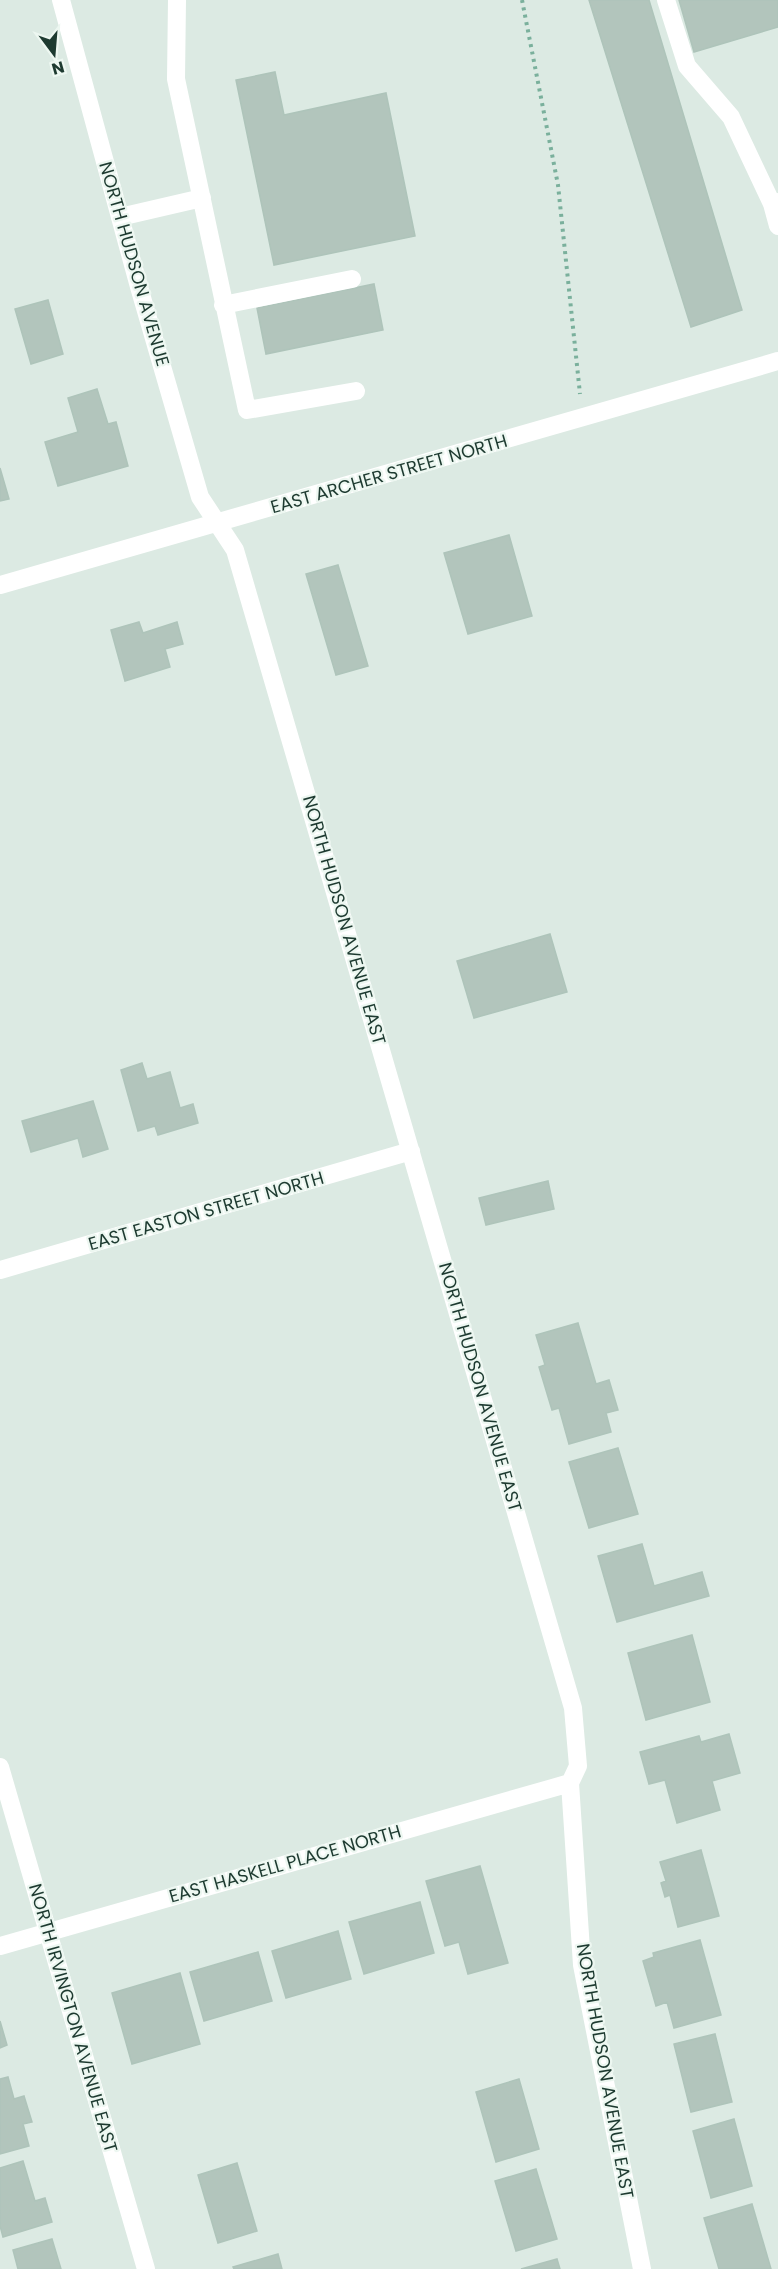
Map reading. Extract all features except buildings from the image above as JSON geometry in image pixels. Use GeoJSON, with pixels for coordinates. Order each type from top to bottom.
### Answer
{"type":"FeatureCollection","features":[{"type":"Feature","properties":{"kind":"street","name":"NORTH HUDSON AVENUE"},"geometry":{"type":"LineString","coordinates":[[61,0],[200,497],[217,524]]}},
{"type":"Feature","properties":{"kind":"street"},"geometry":{"type":"LineString","coordinates":[[177,0],[176,79],[247,410],[356,391]]}},
{"type":"Feature","properties":{"kind":"street"},"geometry":{"type":"LineString","coordinates":[[666,0],[687,66],[731,117],[775,203],[778,226]]}},
{"type":"Feature","properties":{"kind":"street"},"geometry":{"type":"LineString","coordinates":[[120,217],[202,198]]}},
{"type":"Feature","properties":{"kind":"street"},"geometry":{"type":"LineString","coordinates":[[223,305],[352,279]]}},
{"type":"Feature","properties":{"kind":"street","name":"EAST ARCHER STREET NORTH"},"geometry":{"type":"LineString","coordinates":[[0,585],[778,361]]}},
{"type":"Feature","properties":{"kind":"street","name":"NORTH HUDSON AVENUE EAST"},"geometry":{"type":"LineString","coordinates":[[217,524],[235,550],[573,1708],[579,1766],[570,1783],[582,1965],[642,2269]]}},
{"type":"Feature","properties":{"kind":"street","name":"EAST EASTON STREET NORTH"},"geometry":{"type":"LineString","coordinates":[[0,1270],[411,1151]]}},
{"type":"Feature","properties":{"kind":"street","name":"NORTH IRVINGTON AVENUE EAST"},"geometry":{"type":"LineString","coordinates":[[0,1767],[146,2269]]}},
{"type":"Feature","properties":{"kind":"street","name":"EAST HASKELL PLACE NORTH"},"geometry":{"type":"LineString","coordinates":[[0,1946],[570,1783]]}},
{"type":"Feature","properties":{"kind":"path"},"geometry":{"type":"LineString","coordinates":[[522,0],[558,185],[582,418]]}}]}
